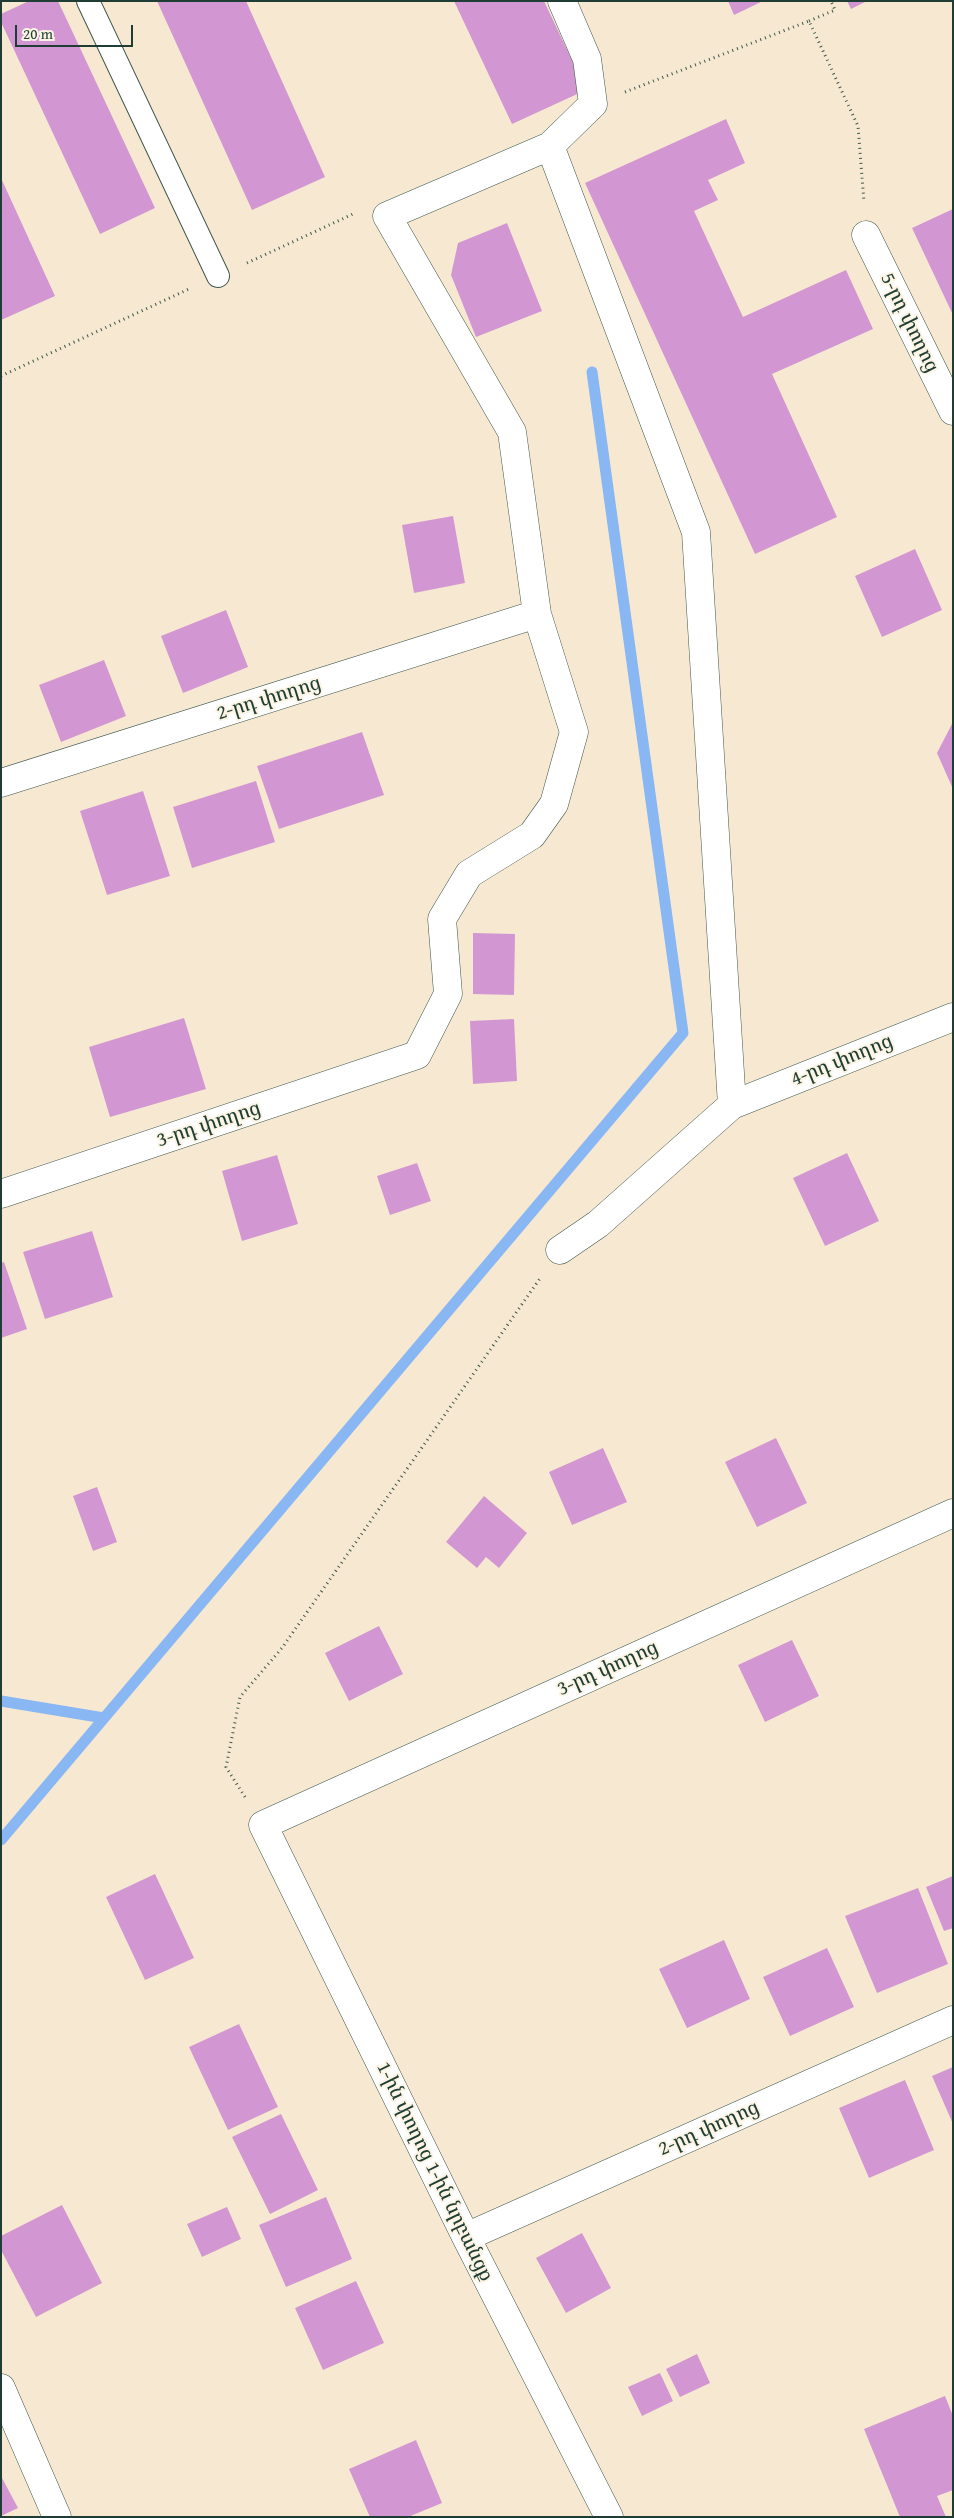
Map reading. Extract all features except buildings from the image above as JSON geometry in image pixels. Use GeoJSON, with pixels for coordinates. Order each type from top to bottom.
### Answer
{"type":"FeatureCollection","features":[{"type":"Feature","properties":{"kind":"street"},"geometry":{"type":"LineString","coordinates":[[537,614],[512,432],[387,216],[550,146],[592,104],[587,59],[562,1]]}},
{"type":"Feature","properties":{"kind":"street"},"geometry":{"type":"LineString","coordinates":[[550,146],[696,532],[732,1105]]}},
{"type":"Feature","properties":{"kind":"street","name":"5-րդ փողոց"},"geometry":{"type":"LineString","coordinates":[[866,235],[953,411]]}},
{"type":"Feature","properties":{"kind":"street","name":"2-րդ փողոց"},"geometry":{"type":"LineString","coordinates":[[1,783],[537,614]]}},
{"type":"Feature","properties":{"kind":"street","name":"3-րդ փողոց"},"geometry":{"type":"LineString","coordinates":[[1,1194],[417,1055],[448,994],[442,919],[469,874],[532,835],[554,804],[574,732],[537,614]]}},
{"type":"Feature","properties":{"kind":"street","name":"4-րդ փողոց"},"geometry":{"type":"LineString","coordinates":[[560,1250],[598,1224],[732,1105],[953,1017]]}},
{"type":"Feature","properties":{"kind":"street","name":"3-րդ փողոց"},"geometry":{"type":"LineString","coordinates":[[263,1825],[953,1513]]}},
{"type":"Feature","properties":{"kind":"street","name":"1-ին փողոց 1-ին նրբանցք"},"geometry":{"type":"LineString","coordinates":[[263,1825],[466,2237],[609,2517]]}},
{"type":"Feature","properties":{"kind":"street","name":"2-րդ փողոց"},"geometry":{"type":"LineString","coordinates":[[466,2237],[953,2020]]}},
{"type":"Feature","properties":{"kind":"street"},"geometry":{"type":"LineString","coordinates":[[1,2388],[57,2517]]}},
{"type":"Feature","properties":{"kind":"lane"},"geometry":{"type":"LineString","coordinates":[[88,1],[218,276]]}},
{"type":"Feature","properties":{"kind":"path"},"geometry":{"type":"LineString","coordinates":[[809,21],[835,10],[831,1]]}},
{"type":"Feature","properties":{"kind":"path"},"geometry":{"type":"LineString","coordinates":[[263,1825],[226,1767],[240,1697],[282,1648],[560,1250]]}},
{"type":"Feature","properties":{"kind":"waterway"},"geometry":{"type":"LineString","coordinates":[[1,1840],[683,1033],[592,372]]}},
{"type":"Feature","properties":{"kind":"waterway"},"geometry":{"type":"LineString","coordinates":[[1,1701],[104,1718]]}}]}
